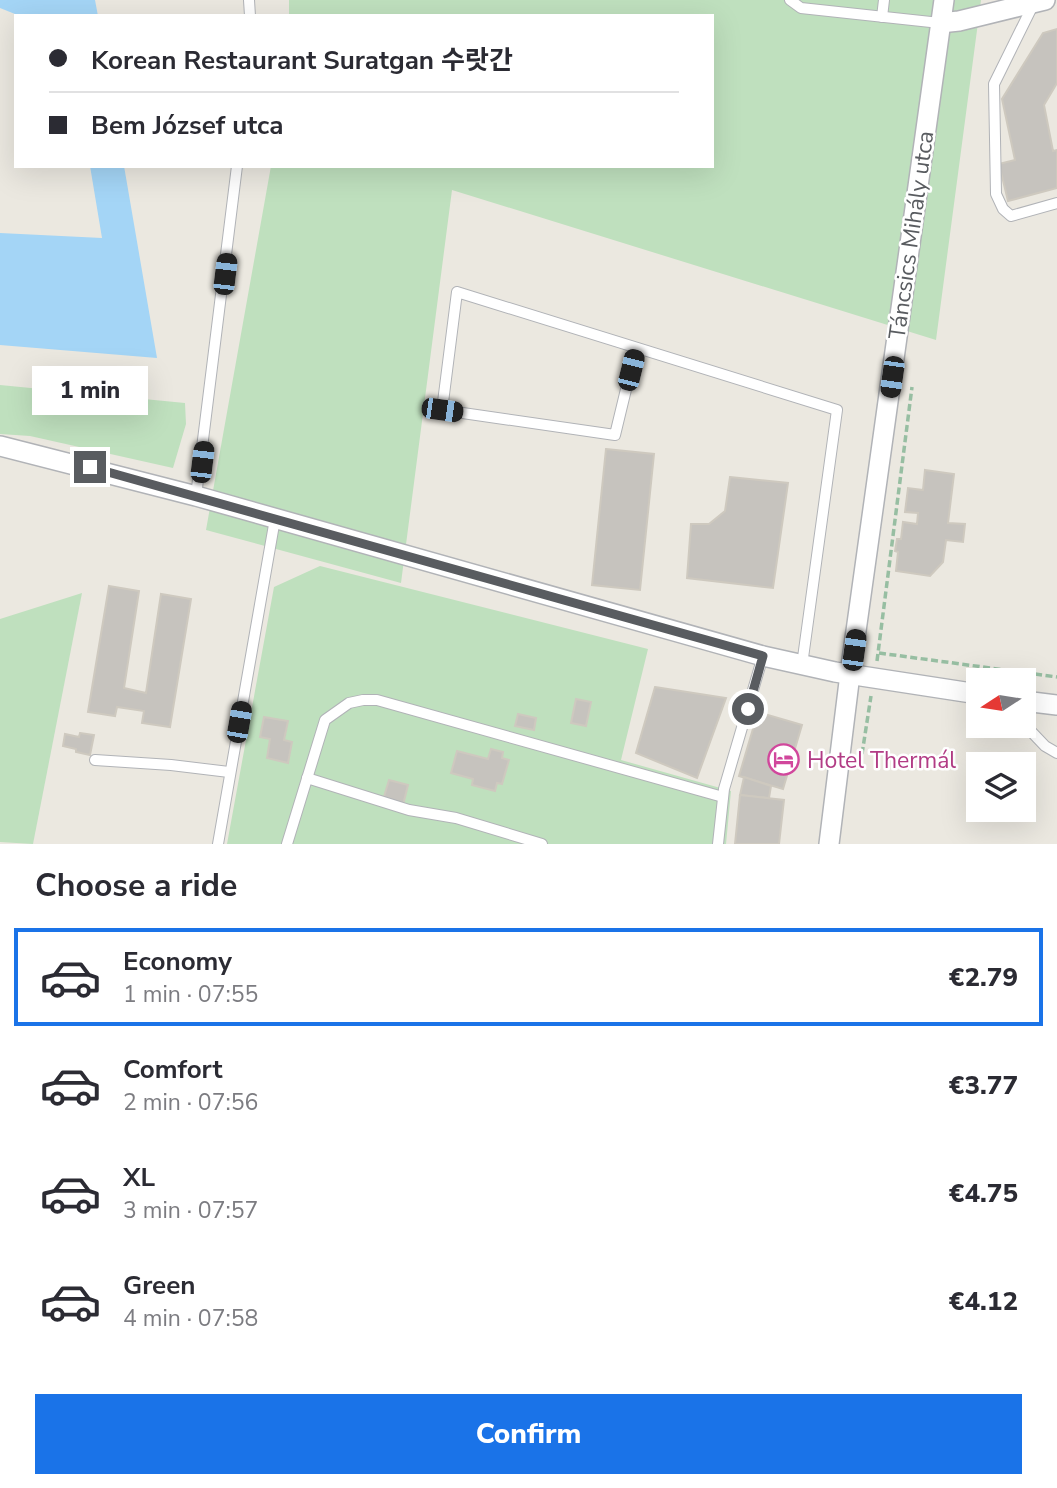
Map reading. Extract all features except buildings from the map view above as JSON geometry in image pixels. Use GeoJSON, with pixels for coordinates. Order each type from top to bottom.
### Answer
{"type":"FeatureCollection","features":[{"type":"Feature","properties":{"kind":"street","name":"Táncsics Mihály utca"},"geometry":{"type":"LineString","coordinates":[[829,844],[850,674],[944,0]]}},
{"type":"Feature","properties":{"kind":"street"},"geometry":{"type":"LineString","coordinates":[[940,23],[959,21],[1040,1]]}},
{"type":"Feature","properties":{"kind":"street"},"geometry":{"type":"LineString","coordinates":[[0,446],[196,496],[763,656],[850,674],[966,692]]}},
{"type":"Feature","properties":{"kind":"street"},"geometry":{"type":"LineString","coordinates":[[1036,702],[1057,705]]}},
{"type":"Feature","properties":{"kind":"lane"},"geometry":{"type":"LineString","coordinates":[[790,0],[801,8],[940,23]]}},
{"type":"Feature","properties":{"kind":"lane"},"geometry":{"type":"LineString","coordinates":[[882,17],[884,0]]}},
{"type":"Feature","properties":{"kind":"lane"},"geometry":{"type":"LineString","coordinates":[[1040,1],[994,84],[996,194],[1003,209],[1011,216],[1057,203]]}},
{"type":"Feature","properties":{"kind":"lane"},"geometry":{"type":"LineString","coordinates":[[196,496],[237,168]]}},
{"type":"Feature","properties":{"kind":"lane"},"geometry":{"type":"LineString","coordinates":[[636,348],[615,435],[442,410],[457,292],[836,410],[802,665]]}},
{"type":"Feature","properties":{"kind":"lane"},"geometry":{"type":"LineString","coordinates":[[218,844],[275,519]]}},
{"type":"Feature","properties":{"kind":"lane"},"geometry":{"type":"LineString","coordinates":[[718,844],[723,797],[763,656]]}},
{"type":"Feature","properties":{"kind":"lane"},"geometry":{"type":"LineString","coordinates":[[287,844],[325,720],[349,703],[363,700],[377,700],[723,797]]}},
{"type":"Feature","properties":{"kind":"lane"},"geometry":{"type":"LineString","coordinates":[[1036,737],[1057,753]]}},
{"type":"Feature","properties":{"kind":"lane"},"geometry":{"type":"LineString","coordinates":[[95,761],[172,765],[229,772]]}},
{"type":"Feature","properties":{"kind":"lane"},"geometry":{"type":"LineString","coordinates":[[307,778],[409,810],[456,818],[542,844]]}},
{"type":"Feature","properties":{"kind":"path"},"geometry":{"type":"LineString","coordinates":[[854,650],[1057,677]]}},
{"type":"Feature","properties":{"kind":"green space"},"geometry":{"type":"Polygon","coordinates":[[[289,0],[981,0],[936,340],[452,190],[401,583],[206,530],[271,168],[714,168],[714,14],[289,14],[289,0]]]}},
{"type":"Feature","properties":{"kind":"green space"},"geometry":{"type":"Polygon","coordinates":[[[0,385],[185,403],[186,424],[173,468],[30,436],[0,434],[0,385]]]}},
{"type":"Feature","properties":{"kind":"green space"},"geometry":{"type":"Polygon","coordinates":[[[320,566],[648,649],[621,760],[731,791],[726,844],[227,844],[274,587],[320,566]]]}},
{"type":"Feature","properties":{"kind":"green space"},"geometry":{"type":"Polygon","coordinates":[[[82,593],[33,844],[0,842],[0,619],[82,593]]]}},
{"type":"Feature","properties":{"kind":"water"},"geometry":{"type":"Polygon","coordinates":[[[0,0],[95,0],[98,14],[15,14],[0,8],[0,0]]]}},
{"type":"Feature","properties":{"kind":"water"},"geometry":{"type":"Polygon","coordinates":[[[90,168],[124,168],[157,358],[0,345],[0,233],[102,238],[90,168]]]}},
{"type":"Feature","properties":{"kind":"place","name":"Hotel Thermál"},"geometry":{"type":"Point","coordinates":[784,760]}},
{"type":"Feature","properties":{"kind":"route"},"geometry":{"type":"LineString","coordinates":[[90,467],[763,656],[748,709]]}}]}
